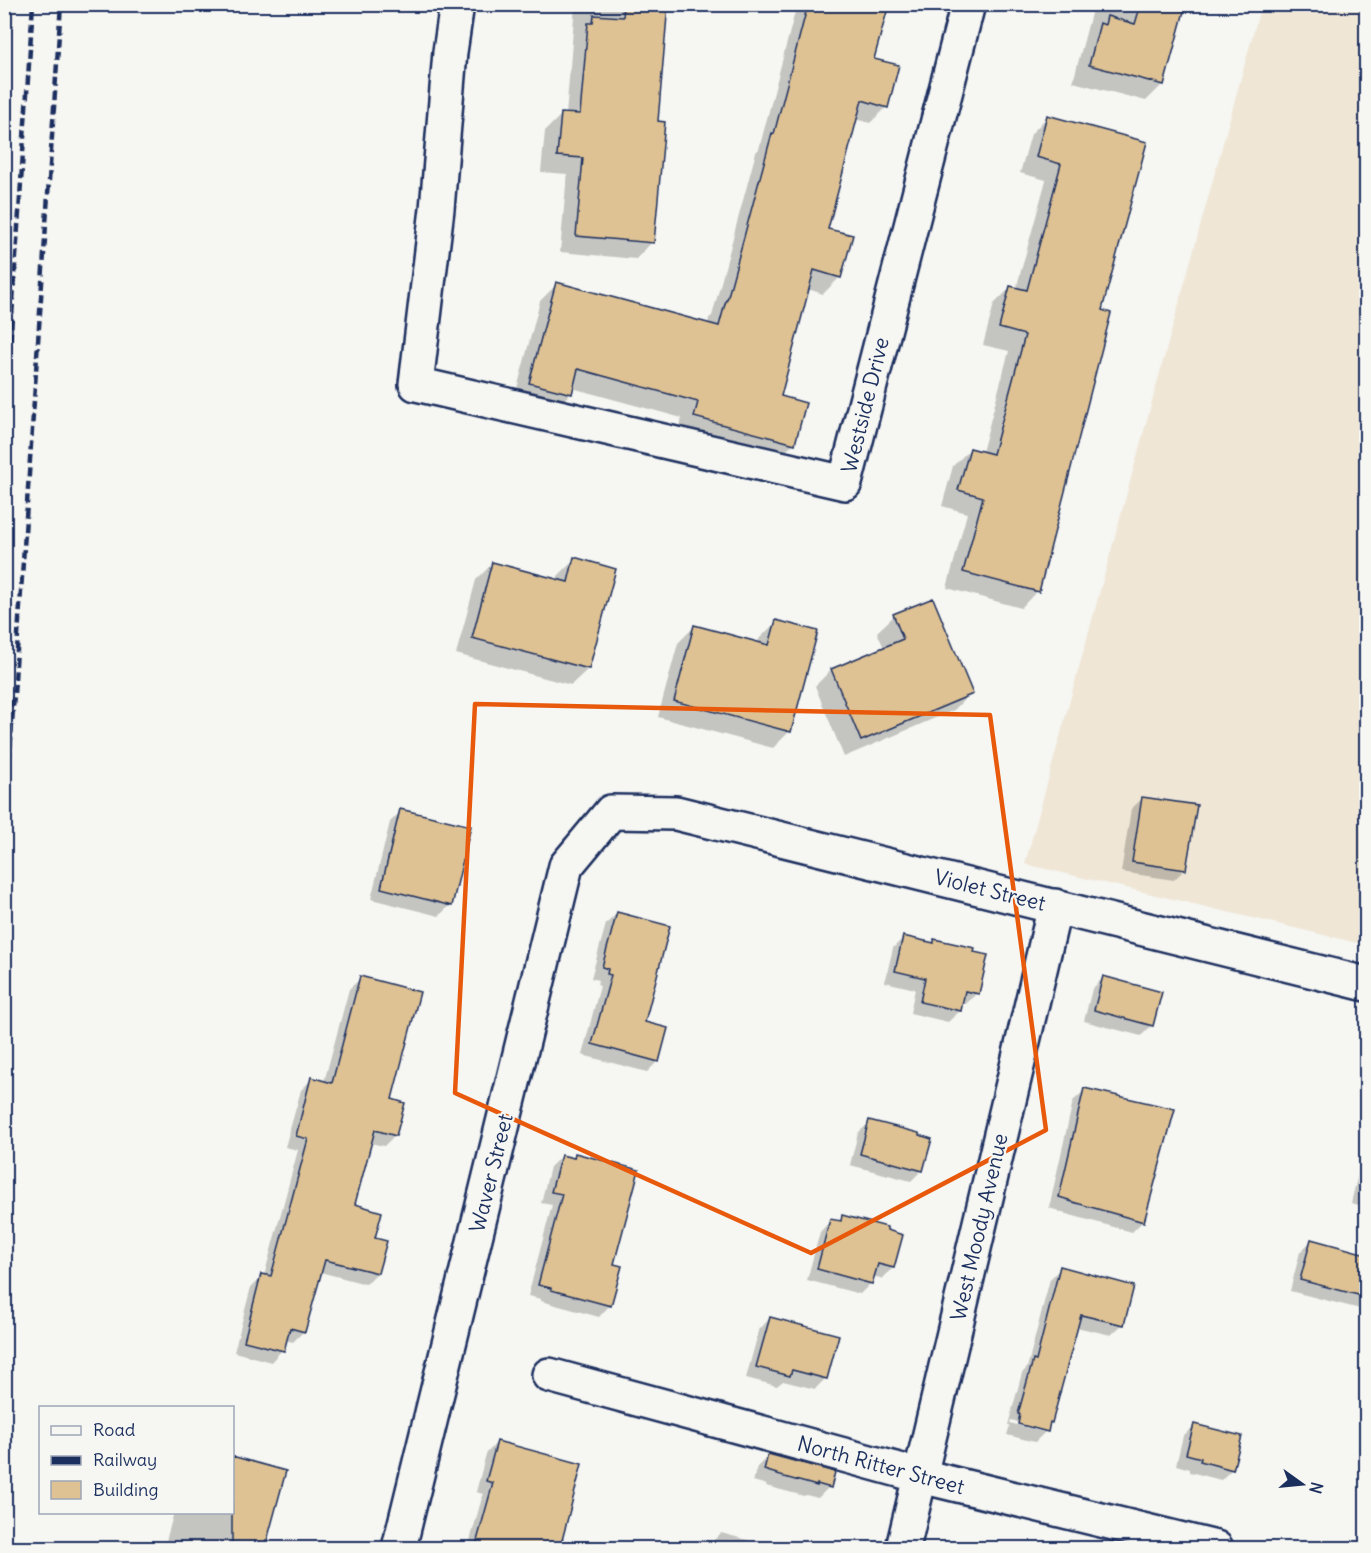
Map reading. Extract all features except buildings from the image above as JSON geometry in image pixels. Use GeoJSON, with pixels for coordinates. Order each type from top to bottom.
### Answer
{"type":"FeatureCollection","features":[{"type":"Feature","properties":{"kind":"street","name":"Westside Drive"},"geometry":{"type":"LineString","coordinates":[[457,4],[450,52],[437,209],[416,384],[845,483],[968,4]]}},
{"type":"Feature","properties":{"kind":"street","name":"Violet Street"},"geometry":{"type":"LineString","coordinates":[[611,812],[676,813],[1366,984]]}},
{"type":"Feature","properties":{"kind":"street","name":"Waver Street"},"geometry":{"type":"LineString","coordinates":[[399,1548],[566,866],[611,812]]}},
{"type":"Feature","properties":{"kind":"street","name":"West Moody Avenue"},"geometry":{"type":"LineString","coordinates":[[903,1548],[1055,906]]}},
{"type":"Feature","properties":{"kind":"street","name":"North Ritter Street"},"geometry":{"type":"LineString","coordinates":[[549,1375],[921,1476],[1216,1548]]}},
{"type":"Feature","properties":{"kind":"highlighted area"},"geometry":{"type":"Polygon","coordinates":[[[475,704],[990,715],[1046,1130],[811,1253],[455,1093],[475,704]]]}},
{"type":"Feature","properties":{"kind":"shaded area"},"geometry":{"type":"Polygon","coordinates":[[[4,5],[14,5],[5,155],[4,5]]]}},
{"type":"Feature","properties":{"kind":"shaded area"},"geometry":{"type":"Polygon","coordinates":[[[1261,5],[1366,5],[1366,945],[1025,864],[1261,5]]]}},
{"type":"Feature","properties":{"kind":"railway"},"geometry":{"type":"LineString","coordinates":[[4,435],[33,4]]}},
{"type":"Feature","properties":{"kind":"railway"},"geometry":{"type":"LineString","coordinates":[[4,841],[61,4]]}}]}
